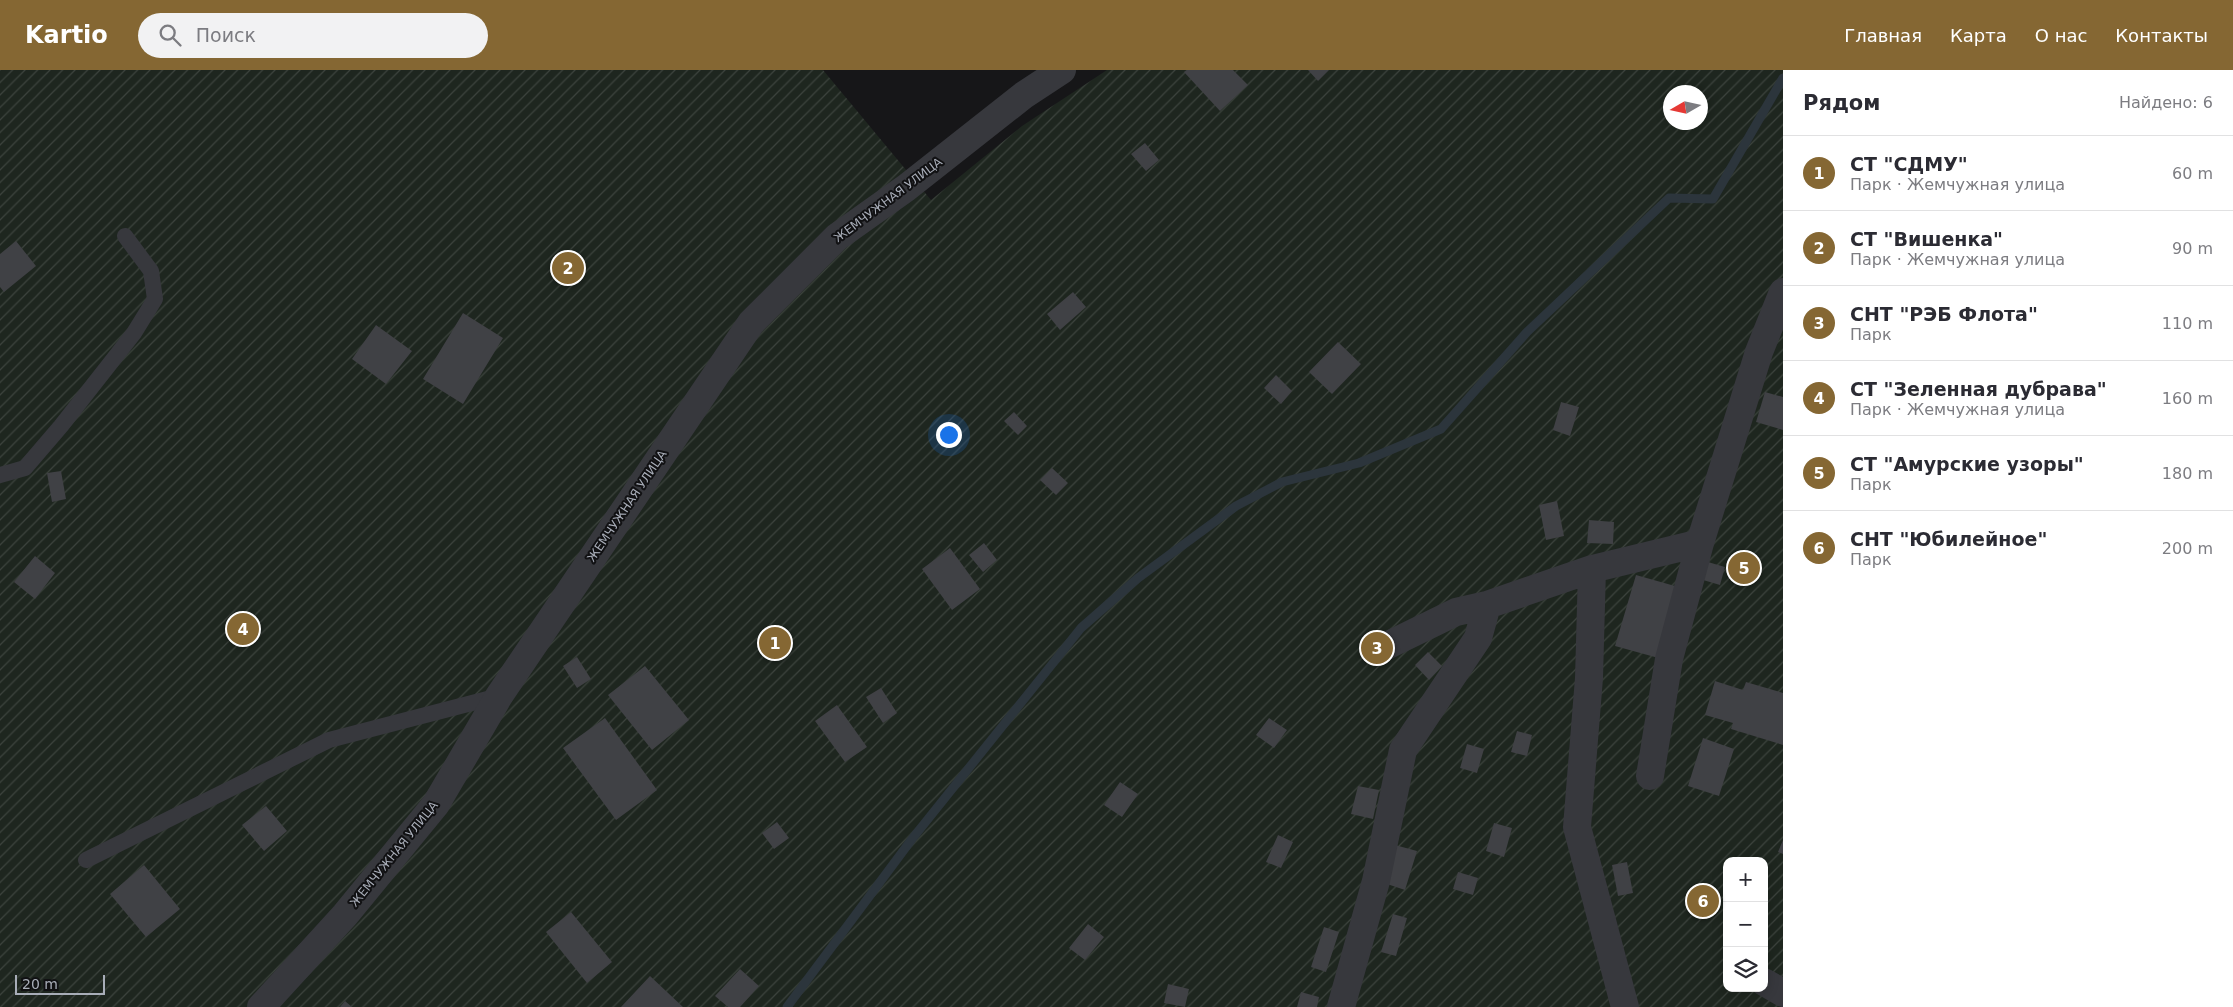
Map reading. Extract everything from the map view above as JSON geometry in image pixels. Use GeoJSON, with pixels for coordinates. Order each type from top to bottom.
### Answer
{"type":"FeatureCollection","features":[{"type":"Feature","properties":{"kind":"street","name":"ЖЕМЧУЖНАЯ УЛИЦА"},"geometry":{"type":"LineString","coordinates":[[261,1007],[345,915],[436,804],[499,696],[751,323],[837,237],[906,188],[1024,95],[1062,70]]}},
{"type":"Feature","properties":{"kind":"street"},"geometry":{"type":"LineString","coordinates":[[1650,776],[1669,659],[1700,543],[1759,352],[1783,292]]}},
{"type":"Feature","properties":{"kind":"street"},"geometry":{"type":"LineString","coordinates":[[1378,650],[1456,612],[1487,605],[1592,569],[1700,543]]}},
{"type":"Feature","properties":{"kind":"street"},"geometry":{"type":"LineString","coordinates":[[1592,569],[1590,678],[1578,827],[1625,1007]]}},
{"type":"Feature","properties":{"kind":"street"},"geometry":{"type":"LineString","coordinates":[[1341,1007],[1376,881],[1403,750],[1478,638],[1487,605]]}},
{"type":"Feature","properties":{"kind":"street"},"geometry":{"type":"LineString","coordinates":[[1768,984],[1783,993]]}},
{"type":"Feature","properties":{"kind":"lane"},"geometry":{"type":"LineString","coordinates":[[0,475],[25,468],[61,426],[128,341],[155,299],[151,272],[125,236]]}},
{"type":"Feature","properties":{"kind":"lane"},"geometry":{"type":"LineString","coordinates":[[86,860],[329,740],[499,696]]}},
{"type":"Feature","properties":{"kind":"shaded area"},"geometry":{"type":"Polygon","coordinates":[[[0,70],[823,70],[931,200],[1022,126],[1107,70],[1783,70],[1783,1007],[0,1007],[0,70]]]}},
{"type":"Feature","properties":{"kind":"building"},"geometry":{"type":"Polygon","coordinates":[[[1187,70],[1233,70],[1248,85],[1220,111],[1184,72],[1187,70]]]}},
{"type":"Feature","properties":{"kind":"building"},"geometry":{"type":"Polygon","coordinates":[[[1308,70],[1329,70],[1318,81],[1308,70]]]}},
{"type":"Feature","properties":{"kind":"building"},"geometry":{"type":"Polygon","coordinates":[[[1145,143],[1159,160],[1146,171],[1131,154],[1145,143]]]}},
{"type":"Feature","properties":{"kind":"building"},"geometry":{"type":"Polygon","coordinates":[[[16,241],[36,266],[4,292],[0,287],[0,254],[16,241]]]}},
{"type":"Feature","properties":{"kind":"building"},"geometry":{"type":"Polygon","coordinates":[[[1073,292],[1086,307],[1060,330],[1047,314],[1073,292]]]}},
{"type":"Feature","properties":{"kind":"building"},"geometry":{"type":"Polygon","coordinates":[[[463,313],[503,338],[463,404],[423,379],[463,313]]]}},
{"type":"Feature","properties":{"kind":"building"},"geometry":{"type":"Polygon","coordinates":[[[376,325],[412,351],[386,384],[352,359],[376,325]]]}},
{"type":"Feature","properties":{"kind":"building"},"geometry":{"type":"Polygon","coordinates":[[[1338,342],[1361,364],[1332,394],[1309,372],[1338,342]]]}},
{"type":"Feature","properties":{"kind":"building"},"geometry":{"type":"Polygon","coordinates":[[[1276,375],[1292,391],[1281,404],[1264,388],[1276,375]]]}},
{"type":"Feature","properties":{"kind":"building"},"geometry":{"type":"Polygon","coordinates":[[[1765,392],[1783,397],[1783,430],[1756,422],[1765,392]]]}},
{"type":"Feature","properties":{"kind":"building"},"geometry":{"type":"Polygon","coordinates":[[[1561,402],[1579,407],[1570,436],[1553,430],[1561,402]]]}},
{"type":"Feature","properties":{"kind":"building"},"geometry":{"type":"Polygon","coordinates":[[[1014,412],[1027,426],[1018,435],[1004,421],[1014,412]]]}},
{"type":"Feature","properties":{"kind":"building"},"geometry":{"type":"Polygon","coordinates":[[[1052,468],[1068,483],[1056,495],[1040,480],[1052,468]]]}},
{"type":"Feature","properties":{"kind":"building"},"geometry":{"type":"Polygon","coordinates":[[[61,471],[66,499],[52,502],[47,473],[61,471]]]}},
{"type":"Feature","properties":{"kind":"building"},"geometry":{"type":"Polygon","coordinates":[[[1557,501],[1564,536],[1546,540],[1539,505],[1557,501]]]}},
{"type":"Feature","properties":{"kind":"building"},"geometry":{"type":"Polygon","coordinates":[[[1589,520],[1614,522],[1613,544],[1587,543],[1589,520]]]}},
{"type":"Feature","properties":{"kind":"building"},"geometry":{"type":"Polygon","coordinates":[[[984,543],[997,560],[983,572],[969,555],[984,543]]]}},
{"type":"Feature","properties":{"kind":"building"},"geometry":{"type":"Polygon","coordinates":[[[950,548],[980,589],[952,610],[922,569],[950,548]]]}},
{"type":"Feature","properties":{"kind":"building"},"geometry":{"type":"Polygon","coordinates":[[[35,556],[55,573],[35,599],[14,582],[35,556]]]}},
{"type":"Feature","properties":{"kind":"building"},"geometry":{"type":"Polygon","coordinates":[[[1708,562],[1725,567],[1720,585],[1703,580],[1708,562]]]}},
{"type":"Feature","properties":{"kind":"building"},"geometry":{"type":"Polygon","coordinates":[[[1636,575],[1682,588],[1662,659],[1615,646],[1636,575]]]}},
{"type":"Feature","properties":{"kind":"building"},"geometry":{"type":"Polygon","coordinates":[[[1428,652],[1442,666],[1429,680],[1415,665],[1428,652]]]}},
{"type":"Feature","properties":{"kind":"building"},"geometry":{"type":"Polygon","coordinates":[[[577,657],[591,679],[577,688],[563,666],[577,657]]]}},
{"type":"Feature","properties":{"kind":"building"},"geometry":{"type":"Polygon","coordinates":[[[645,666],[689,720],[652,750],[608,695],[645,666]]]}},
{"type":"Feature","properties":{"kind":"building"},"geometry":{"type":"Polygon","coordinates":[[[1715,681],[1743,690],[1746,682],[1783,693],[1783,745],[1731,729],[1733,723],[1705,715],[1715,681]]]}},
{"type":"Feature","properties":{"kind":"building"},"geometry":{"type":"Polygon","coordinates":[[[881,688],[897,713],[883,723],[866,697],[881,688]]]}},
{"type":"Feature","properties":{"kind":"building"},"geometry":{"type":"Polygon","coordinates":[[[837,705],[867,747],[845,762],[815,721],[837,705]]]}},
{"type":"Feature","properties":{"kind":"building"},"geometry":{"type":"Polygon","coordinates":[[[605,718],[657,790],[616,820],[563,748],[605,718]]]}},
{"type":"Feature","properties":{"kind":"building"},"geometry":{"type":"Polygon","coordinates":[[[1269,718],[1287,730],[1274,748],[1256,735],[1269,718]]]}},
{"type":"Feature","properties":{"kind":"building"},"geometry":{"type":"Polygon","coordinates":[[[1517,731],[1532,735],[1527,756],[1511,752],[1517,731]]]}},
{"type":"Feature","properties":{"kind":"building"},"geometry":{"type":"Polygon","coordinates":[[[1703,738],[1734,749],[1719,796],[1688,786],[1703,738]]]}},
{"type":"Feature","properties":{"kind":"building"},"geometry":{"type":"Polygon","coordinates":[[[1467,744],[1484,749],[1477,773],[1460,768],[1467,744]]]}},
{"type":"Feature","properties":{"kind":"building"},"geometry":{"type":"Polygon","coordinates":[[[1120,782],[1138,794],[1122,817],[1104,805],[1120,782]]]}},
{"type":"Feature","properties":{"kind":"building"},"geometry":{"type":"Polygon","coordinates":[[[1358,786],[1379,790],[1373,819],[1351,814],[1358,786]]]}},
{"type":"Feature","properties":{"kind":"building"},"geometry":{"type":"Polygon","coordinates":[[[266,806],[287,831],[264,851],[242,825],[266,806]]]}},
{"type":"Feature","properties":{"kind":"building"},"geometry":{"type":"Polygon","coordinates":[[[777,822],[789,838],[774,849],[762,833],[777,822]]]}},
{"type":"Feature","properties":{"kind":"building"},"geometry":{"type":"Polygon","coordinates":[[[1494,823],[1512,828],[1504,857],[1486,851],[1494,823]]]}},
{"type":"Feature","properties":{"kind":"building"},"geometry":{"type":"Polygon","coordinates":[[[1278,835],[1293,842],[1281,868],[1266,862],[1278,835]]]}},
{"type":"Feature","properties":{"kind":"building"},"geometry":{"type":"Polygon","coordinates":[[[1783,840],[1783,854],[1778,852],[1783,840]]]}},
{"type":"Feature","properties":{"kind":"building"},"geometry":{"type":"Polygon","coordinates":[[[1395,845],[1417,851],[1405,890],[1384,883],[1395,845]]]}},
{"type":"Feature","properties":{"kind":"building"},"geometry":{"type":"Polygon","coordinates":[[[1627,862],[1633,893],[1618,896],[1612,865],[1627,862]]]}},
{"type":"Feature","properties":{"kind":"building"},"geometry":{"type":"Polygon","coordinates":[[[144,865],[180,909],[146,937],[110,894],[144,865]]]}},
{"type":"Feature","properties":{"kind":"building"},"geometry":{"type":"Polygon","coordinates":[[[1458,872],[1478,878],[1473,895],[1453,889],[1458,872]]]}},
{"type":"Feature","properties":{"kind":"building"},"geometry":{"type":"Polygon","coordinates":[[[571,912],[612,962],[587,983],[546,932],[571,912]]]}},
{"type":"Feature","properties":{"kind":"building"},"geometry":{"type":"Polygon","coordinates":[[[1393,914],[1407,918],[1396,956],[1381,952],[1393,914]]]}},
{"type":"Feature","properties":{"kind":"building"},"geometry":{"type":"Polygon","coordinates":[[[1088,924],[1104,937],[1085,960],[1069,948],[1088,924]]]}},
{"type":"Feature","properties":{"kind":"building"},"geometry":{"type":"Polygon","coordinates":[[[1324,927],[1339,932],[1326,972],[1311,967],[1324,927]]]}},
{"type":"Feature","properties":{"kind":"building"},"geometry":{"type":"Polygon","coordinates":[[[740,969],[759,986],[740,1007],[728,1007],[715,996],[740,969]]]}},
{"type":"Feature","properties":{"kind":"building"},"geometry":{"type":"Polygon","coordinates":[[[650,976],[683,1007],[621,1007],[650,976]]]}},
{"type":"Feature","properties":{"kind":"building"},"geometry":{"type":"Polygon","coordinates":[[[1168,984],[1189,989],[1185,1007],[1164,1003],[1168,984]]]}},
{"type":"Feature","properties":{"kind":"building"},"geometry":{"type":"Polygon","coordinates":[[[1301,992],[1319,997],[1317,1007],[1297,1007],[1301,992]]]}},
{"type":"Feature","properties":{"kind":"building"},"geometry":{"type":"Polygon","coordinates":[[[345,1001],[352,1007],[340,1007],[345,1001]]]}},
{"type":"Feature","properties":{"kind":"waterway"},"geometry":{"type":"LineString","coordinates":[[787,1007],[912,839],[1081,628],[1138,578],[1236,506],[1282,482],[1359,463],[1441,429],[1527,332],[1669,198],[1713,199],[1783,78]]}},
{"type":"Feature","properties":{"kind":"place","name":"СТ \"Вишенка\""},"geometry":{"type":"Point","coordinates":[568,268]}},
{"type":"Feature","properties":{"kind":"place","name":"СТ \"Амурские узоры\""},"geometry":{"type":"Point","coordinates":[1744,568]}},
{"type":"Feature","properties":{"kind":"place","name":"СТ \"Зеленная дубрава\""},"geometry":{"type":"Point","coordinates":[243,629]}},
{"type":"Feature","properties":{"kind":"place","name":"СТ \"СДМУ\""},"geometry":{"type":"Point","coordinates":[775,643]}},
{"type":"Feature","properties":{"kind":"place","name":"СНТ \"РЭБ Флота\""},"geometry":{"type":"Point","coordinates":[1377,648]}},
{"type":"Feature","properties":{"kind":"place","name":"СНТ \"Юбилейное\""},"geometry":{"type":"Point","coordinates":[1703,901]}}]}
